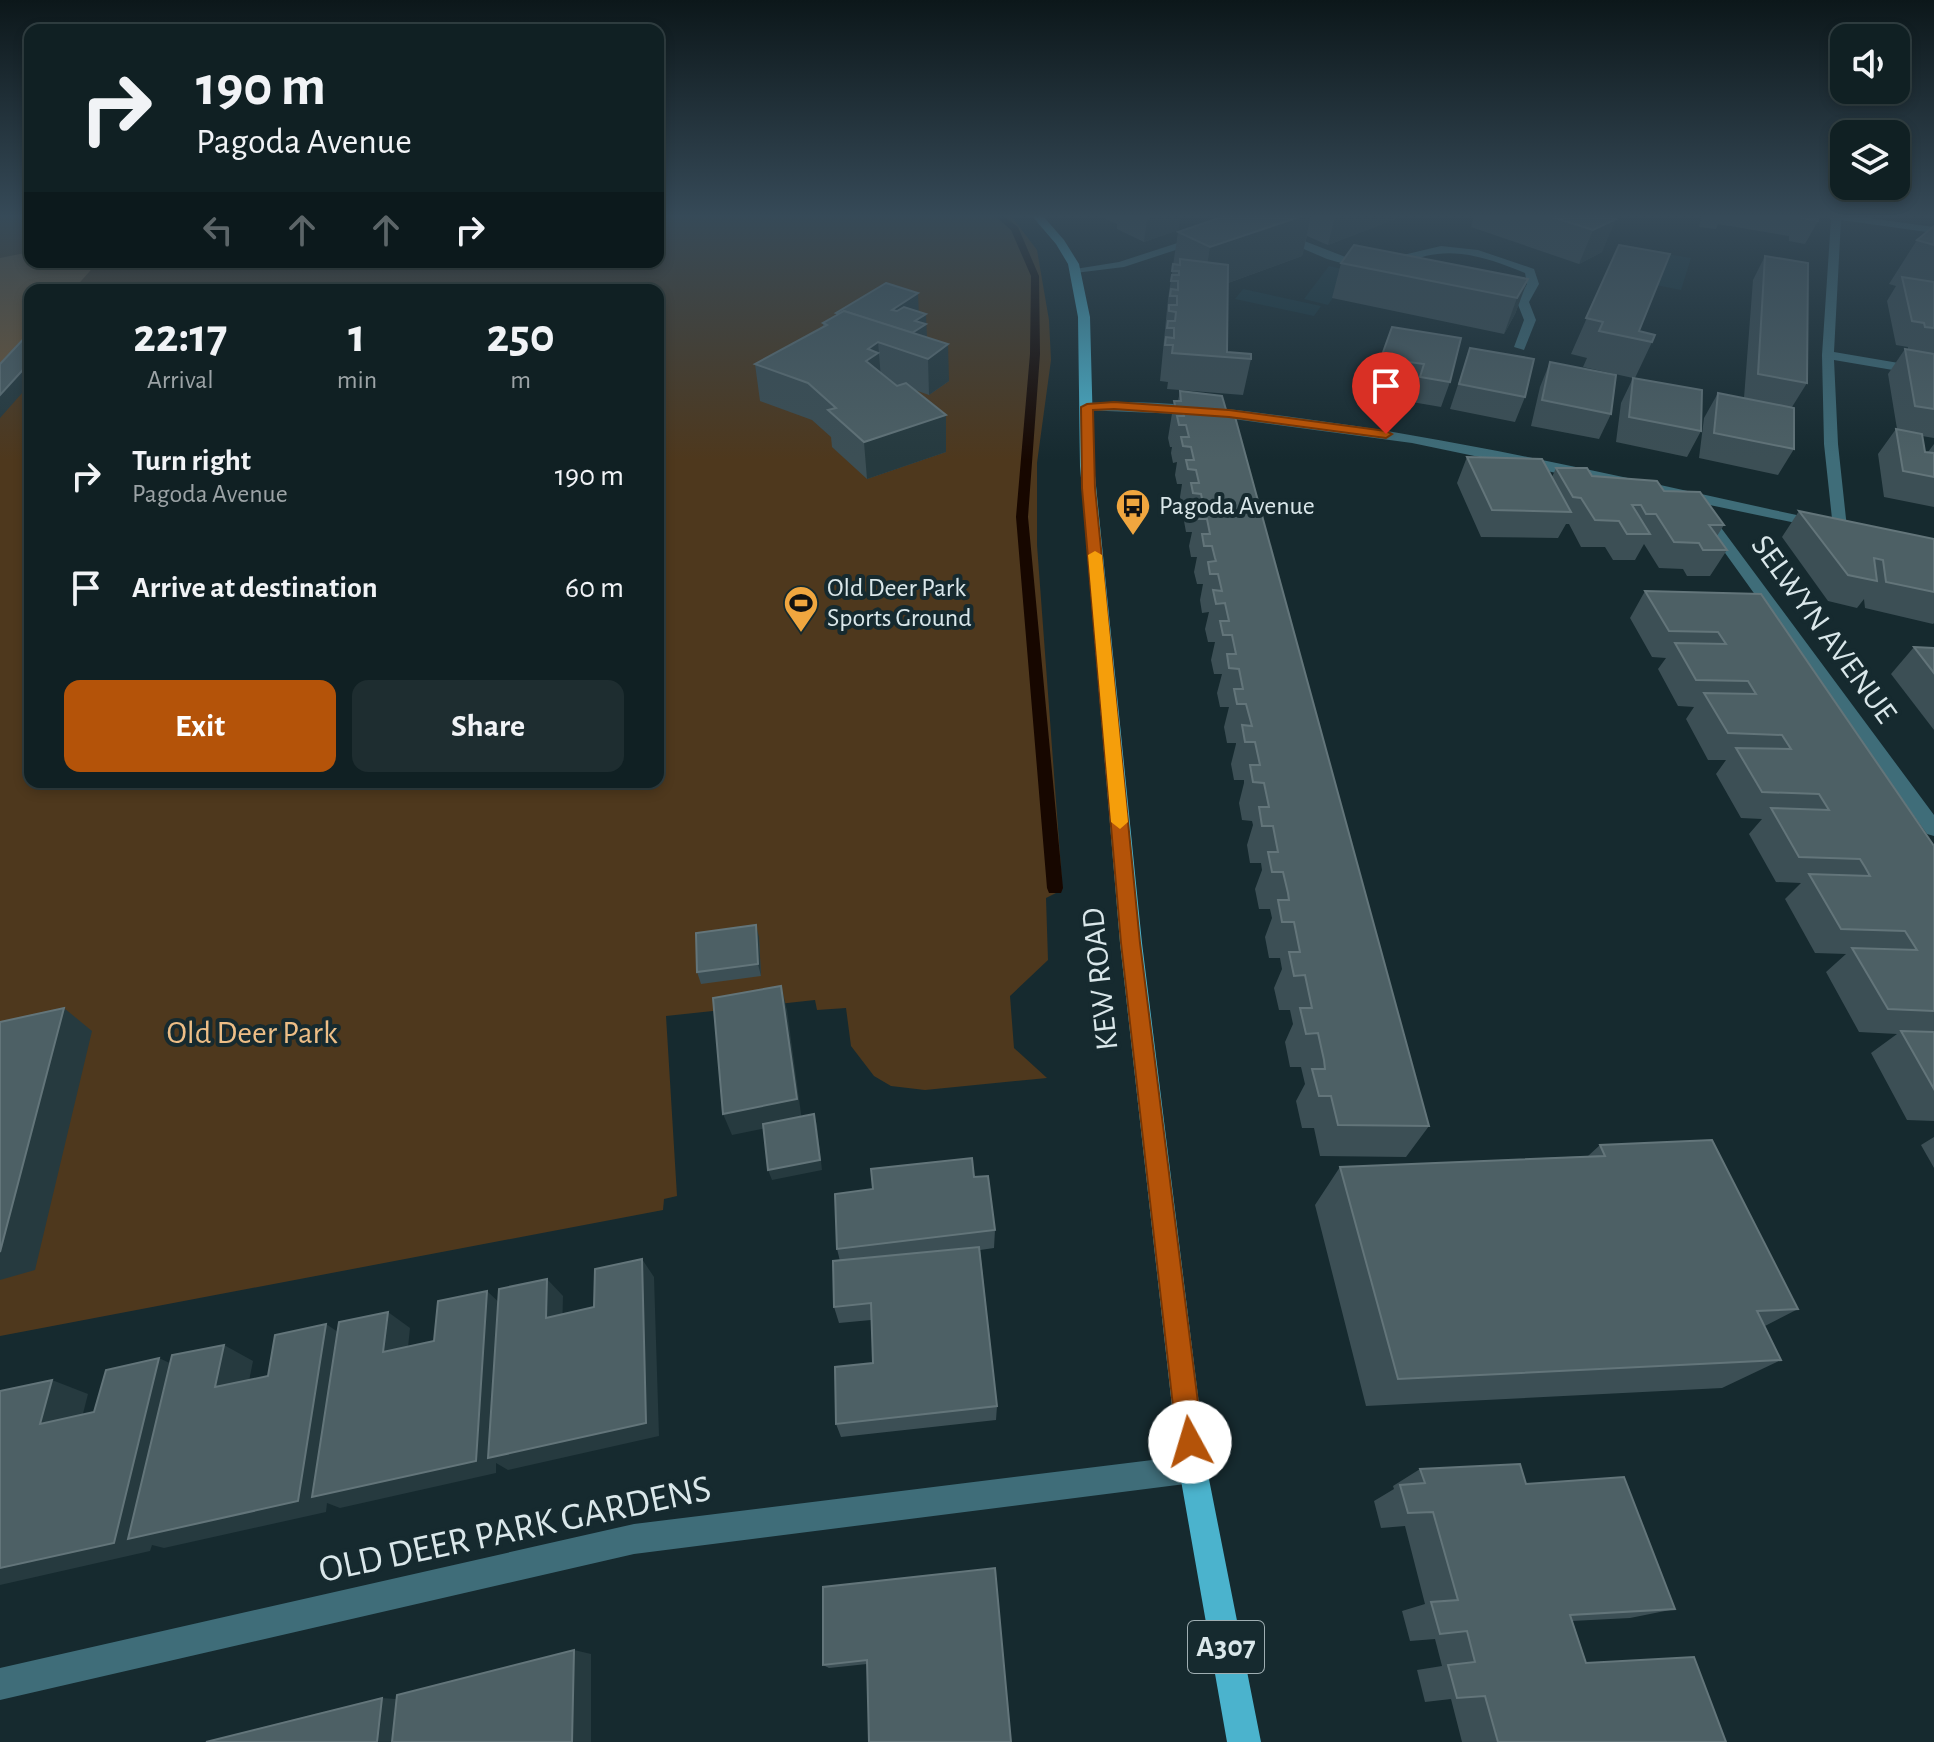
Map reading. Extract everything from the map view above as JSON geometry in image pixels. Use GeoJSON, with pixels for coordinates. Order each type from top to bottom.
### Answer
{"type":"FeatureCollection","features":[{"type":"Feature","properties":{"kind":"main road","name":"KEW ROAD"},"geometry":{"type":"LineString","coordinates":[[1079,297],[1087,407],[1088,481],[1131,943],[1193,1469],[1244,1742]]}},
{"type":"Feature","properties":{"kind":"street"},"geometry":{"type":"LineString","coordinates":[[1523,302],[1526,297]]}},
{"type":"Feature","properties":{"kind":"street"},"geometry":{"type":"LineString","coordinates":[[1087,407],[1114,405],[1186,410],[1326,425],[1506,454],[1846,530],[1831,444],[1828,355],[1830,297]]}},
{"type":"Feature","properties":{"kind":"street"},"geometry":{"type":"LineString","coordinates":[[1508,299],[1523,302]]}},
{"type":"Feature","properties":{"kind":"street"},"geometry":{"type":"LineString","coordinates":[[1520,347],[1530,320],[1523,302]]}},
{"type":"Feature","properties":{"kind":"street"},"geometry":{"type":"LineString","coordinates":[[1828,355],[1934,373]]}},
{"type":"Feature","properties":{"kind":"street","name":"SELWYN AVENUE"},"geometry":{"type":"LineString","coordinates":[[1701,499],[1712,525],[1774,613],[1934,829]]}},
{"type":"Feature","properties":{"kind":"street","name":"OLD DEER PARK GARDENS"},"geometry":{"type":"LineString","coordinates":[[0,1684],[634,1539],[1193,1469]]}},
{"type":"Feature","properties":{"kind":"shaded area"},"geometry":{"type":"Polygon","coordinates":[[[0,297],[24,297],[24,345],[0,371],[0,297]]]}},
{"type":"Feature","properties":{"kind":"shaded area"},"geometry":{"type":"Polygon","coordinates":[[[1281,297],[1321,306],[1314,316],[1235,299],[1281,297]]]}},
{"type":"Feature","properties":{"kind":"shaded area"},"geometry":{"type":"Polygon","coordinates":[[[1305,297],[1333,297],[1328,305],[1305,297]]]}},
{"type":"Feature","properties":{"kind":"green space","name":"Old Deer Park"},"geometry":{"type":"Polygon","coordinates":[[[0,297],[24,297],[24,788],[664,788],[664,297],[1045,297],[1051,360],[1037,463],[1037,545],[1062,882],[1056,893],[1046,898],[1048,960],[1010,996],[1014,1048],[1047,1078],[925,1090],[891,1086],[874,1076],[851,1046],[846,1008],[817,1010],[815,1000],[666,1016],[677,1196],[664,1199],[663,1210],[0,1336],[0,297]]]}},
{"type":"Feature","properties":{"kind":"building"},"geometry":{"type":"Polygon","coordinates":[[[862,297],[911,297],[892,310],[904,307],[926,314],[915,321],[926,324],[912,333],[844,311],[836,313],[862,297]]]}},
{"type":"Feature","properties":{"kind":"building"},"geometry":{"type":"Polygon","coordinates":[[[1177,297],[1228,297],[1227,352],[1251,354],[1251,359],[1172,353],[1173,345],[1165,345],[1166,337],[1174,338],[1174,328],[1167,328],[1168,321],[1175,321],[1176,312],[1169,311],[1169,305],[1177,305],[1177,297]]]}},
{"type":"Feature","properties":{"kind":"building"},"geometry":{"type":"Polygon","coordinates":[[[1595,297],[1653,297],[1639,331],[1655,335],[1652,342],[1599,331],[1603,322],[1586,318],[1595,297]]]}},
{"type":"Feature","properties":{"kind":"building"},"geometry":{"type":"Polygon","coordinates":[[[1763,297],[1808,297],[1807,383],[1758,374],[1763,297]]]}},
{"type":"Feature","properties":{"kind":"building"},"geometry":{"type":"Polygon","coordinates":[[[1907,297],[1934,297],[1934,328],[1912,321],[1907,297]]]}},
{"type":"Feature","properties":{"kind":"building"},"geometry":{"type":"Polygon","coordinates":[[[844,311],[948,344],[928,359],[878,342],[868,349],[878,353],[866,361],[897,386],[906,383],[946,415],[864,442],[828,410],[836,408],[808,383],[755,364],[827,325],[823,323],[844,311]]]}},
{"type":"Feature","properties":{"kind":"building"},"geometry":{"type":"Polygon","coordinates":[[[1392,327],[1461,338],[1450,382],[1420,377],[1424,364],[1409,362],[1406,375],[1377,369],[1392,327]]]}},
{"type":"Feature","properties":{"kind":"building"},"geometry":{"type":"Polygon","coordinates":[[[24,338],[24,369],[0,395],[0,364],[24,338]]]}},
{"type":"Feature","properties":{"kind":"building"},"geometry":{"type":"Polygon","coordinates":[[[1470,348],[1534,359],[1525,397],[1459,384],[1470,348]]]}},
{"type":"Feature","properties":{"kind":"building"},"geometry":{"type":"Polygon","coordinates":[[[1905,349],[1934,354],[1934,409],[1915,406],[1905,349]]]}},
{"type":"Feature","properties":{"kind":"building"},"geometry":{"type":"Polygon","coordinates":[[[1550,362],[1616,375],[1611,414],[1542,400],[1550,362]]]}},
{"type":"Feature","properties":{"kind":"building"},"geometry":{"type":"Polygon","coordinates":[[[1633,378],[1702,390],[1701,431],[1629,417],[1633,378]]]}},
{"type":"Feature","properties":{"kind":"building"},"geometry":{"type":"Polygon","coordinates":[[[1180,391],[1222,396],[1227,413],[1234,413],[1429,1126],[1338,1125],[1331,1096],[1319,1096],[1312,1069],[1325,1069],[1324,1060],[1318,1033],[1306,1034],[1300,1008],[1312,1008],[1305,975],[1294,976],[1289,952],[1300,952],[1294,922],[1282,922],[1278,900],[1289,900],[1288,893],[1283,872],[1272,872],[1268,852],[1278,852],[1273,826],[1262,826],[1259,807],[1269,807],[1264,783],[1253,782],[1250,765],[1260,765],[1255,742],[1245,742],[1242,725],[1252,726],[1246,704],[1237,704],[1234,689],[1243,689],[1239,669],[1229,668],[1227,654],[1236,654],[1232,635],[1223,635],[1220,621],[1229,621],[1225,603],[1216,604],[1213,590],[1222,591],[1218,574],[1210,574],[1208,562],[1216,561],[1212,546],[1204,546],[1202,534],[1210,534],[1207,519],[1198,519],[1196,508],[1204,508],[1201,494],[1193,493],[1191,483],[1199,483],[1196,470],[1188,469],[1186,460],[1194,460],[1191,447],[1183,446],[1181,437],[1189,437],[1186,425],[1179,425],[1177,416],[1184,416],[1183,410],[1176,410],[1174,401],[1181,401],[1180,391]]]}},
{"type":"Feature","properties":{"kind":"building"},"geometry":{"type":"Polygon","coordinates":[[[1718,393],[1794,408],[1794,449],[1714,433],[1718,393]]]}},
{"type":"Feature","properties":{"kind":"building"},"geometry":{"type":"Polygon","coordinates":[[[1896,429],[1922,434],[1925,452],[1934,453],[1934,477],[1903,471],[1896,429]]]}},
{"type":"Feature","properties":{"kind":"building"},"geometry":{"type":"Polygon","coordinates":[[[1467,457],[1542,459],[1571,512],[1492,510],[1467,457]]]}},
{"type":"Feature","properties":{"kind":"building"},"geometry":{"type":"Polygon","coordinates":[[[1556,468],[1587,468],[1592,476],[1657,481],[1664,491],[1700,492],[1724,525],[1709,525],[1727,550],[1703,550],[1699,543],[1674,542],[1656,514],[1646,514],[1641,505],[1632,505],[1650,534],[1627,534],[1619,521],[1595,520],[1581,498],[1573,497],[1556,468]]]}},
{"type":"Feature","properties":{"kind":"building"},"geometry":{"type":"Polygon","coordinates":[[[1799,511],[1934,539],[1934,592],[1886,582],[1883,560],[1874,558],[1877,581],[1848,575],[1799,511]]]}},
{"type":"Feature","properties":{"kind":"building"},"geometry":{"type":"Polygon","coordinates":[[[1645,591],[1761,594],[1934,846],[1934,1011],[1888,1009],[1852,948],[1917,950],[1905,931],[1841,929],[1809,874],[1870,876],[1860,859],[1799,857],[1771,808],[1829,810],[1819,794],[1762,792],[1736,748],[1791,749],[1782,735],[1728,733],[1704,693],[1756,694],[1748,681],[1696,680],[1675,643],[1726,644],[1718,632],[1669,631],[1645,591]]]}},
{"type":"Feature","properties":{"kind":"building"},"geometry":{"type":"Polygon","coordinates":[[[1914,647],[1934,648],[1934,673],[1914,647]]]}},
{"type":"Feature","properties":{"kind":"building"},"geometry":{"type":"Polygon","coordinates":[[[756,925],[758,964],[697,972],[696,933],[756,925]]]}},
{"type":"Feature","properties":{"kind":"building"},"geometry":{"type":"Polygon","coordinates":[[[781,986],[797,1099],[723,1114],[713,998],[781,986]]]}},
{"type":"Feature","properties":{"kind":"building"},"geometry":{"type":"Polygon","coordinates":[[[64,1008],[0,1252],[0,1022],[64,1008]]]}},
{"type":"Feature","properties":{"kind":"building"},"geometry":{"type":"Polygon","coordinates":[[[1901,1031],[1934,1032],[1934,1089],[1901,1031]]]}},
{"type":"Feature","properties":{"kind":"building"},"geometry":{"type":"Polygon","coordinates":[[[814,1114],[820,1160],[768,1170],[763,1124],[814,1114]]]}},
{"type":"Feature","properties":{"kind":"building"},"geometry":{"type":"Polygon","coordinates":[[[1712,1140],[1798,1309],[1757,1311],[1781,1360],[1398,1379],[1340,1167],[1605,1156],[1600,1145],[1712,1140]]]}},
{"type":"Feature","properties":{"kind":"building"},"geometry":{"type":"Polygon","coordinates":[[[972,1158],[974,1177],[988,1176],[995,1230],[837,1249],[835,1194],[873,1189],[871,1169],[972,1158]]]}},
{"type":"Feature","properties":{"kind":"building"},"geometry":{"type":"Polygon","coordinates":[[[979,1247],[997,1406],[836,1424],[835,1367],[873,1363],[871,1303],[834,1307],[833,1261],[979,1247]]]}},
{"type":"Feature","properties":{"kind":"building"},"geometry":{"type":"Polygon","coordinates":[[[642,1259],[646,1423],[488,1458],[499,1289],[547,1279],[546,1318],[594,1307],[595,1269],[642,1259]]]}},
{"type":"Feature","properties":{"kind":"building"},"geometry":{"type":"Polygon","coordinates":[[[487,1291],[476,1461],[312,1497],[339,1322],[388,1312],[383,1352],[434,1341],[438,1301],[487,1291]]]}},
{"type":"Feature","properties":{"kind":"building"},"geometry":{"type":"Polygon","coordinates":[[[326,1324],[298,1501],[128,1539],[172,1355],[224,1345],[215,1387],[268,1376],[275,1335],[326,1324]]]}},
{"type":"Feature","properties":{"kind":"building"},"geometry":{"type":"Polygon","coordinates":[[[159,1358],[114,1543],[0,1568],[0,1391],[52,1380],[40,1424],[94,1412],[106,1370],[159,1358]]]}},
{"type":"Feature","properties":{"kind":"building"},"geometry":{"type":"Polygon","coordinates":[[[1520,1464],[1526,1484],[1624,1477],[1675,1609],[1570,1615],[1586,1663],[1694,1657],[1726,1742],[1498,1742],[1485,1696],[1457,1698],[1448,1665],[1475,1662],[1467,1631],[1440,1634],[1431,1602],[1458,1600],[1433,1512],[1408,1513],[1400,1485],[1425,1483],[1420,1469],[1520,1464]]]}},
{"type":"Feature","properties":{"kind":"building"},"geometry":{"type":"Polygon","coordinates":[[[995,1568],[1011,1742],[869,1742],[867,1660],[823,1665],[823,1587],[995,1568]]]}},
{"type":"Feature","properties":{"kind":"building"},"geometry":{"type":"Polygon","coordinates":[[[574,1650],[572,1742],[392,1742],[397,1695],[574,1650]]]}},
{"type":"Feature","properties":{"kind":"building"},"geometry":{"type":"Polygon","coordinates":[[[382,1698],[377,1742],[206,1742],[382,1698]]]}},
{"type":"Feature","properties":{"kind":"waterway"},"geometry":{"type":"LineString","coordinates":[[1035,297],[1035,354],[1022,517],[1055,888]]}},
{"type":"Feature","properties":{"kind":"slow traffic"},"geometry":{"type":"LineString","coordinates":[[1095,555],[1120,822]]}},
{"type":"Feature","properties":{"kind":"place","name":"Pagoda Avenue"},"geometry":{"type":"Point","coordinates":[1133,537]}},
{"type":"Feature","properties":{"kind":"place","name":"Old Deer Park Sports Ground"},"geometry":{"type":"Point","coordinates":[801,634]}},
{"type":"Feature","properties":{"kind":"route"},"geometry":{"type":"LineString","coordinates":[[1190,1442],[1131,943],[1087,466],[1087,407],[1114,405],[1229,413],[1386,434]]}}]}
